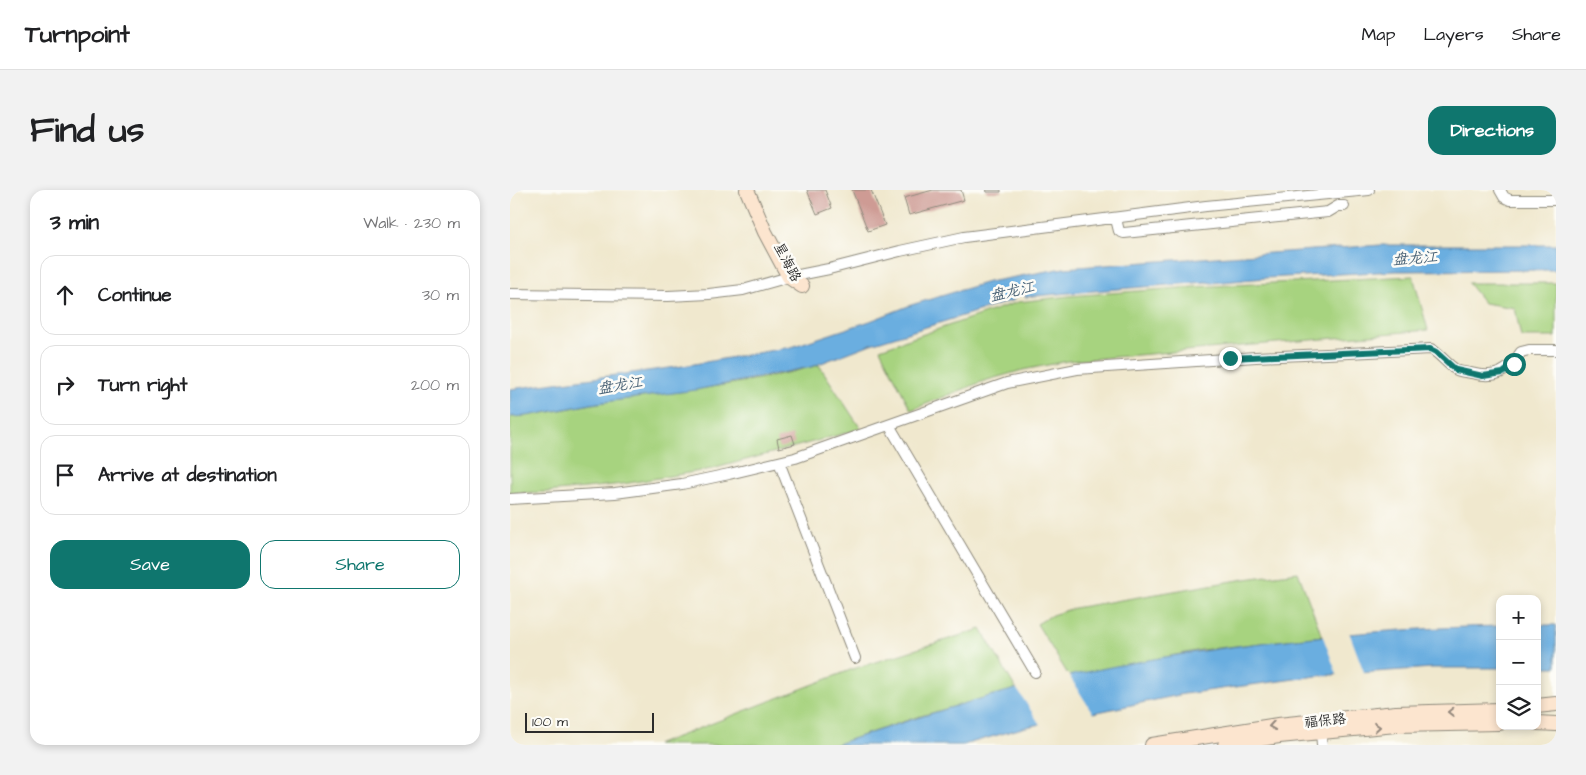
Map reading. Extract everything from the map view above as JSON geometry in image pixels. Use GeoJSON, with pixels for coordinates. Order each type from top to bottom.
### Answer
{"type":"FeatureCollection","features":[{"type":"Feature","properties":{"kind":"main road","name":"星海路"},"geometry":{"type":"LineString","coordinates":[[747,190],[765,232],[794,276]]}},
{"type":"Feature","properties":{"kind":"main road","name":"星海路"},"geometry":{"type":"LineString","coordinates":[[757,190],[773,235],[794,276]]}},
{"type":"Feature","properties":{"kind":"main road"},"geometry":{"type":"LineString","coordinates":[[1541,706],[1556,704]]}},
{"type":"Feature","properties":{"kind":"main road","name":"福保路"},"geometry":{"type":"LineString","coordinates":[[1152,745],[1297,723],[1396,713],[1496,710]]}},
{"type":"Feature","properties":{"kind":"main road","name":"福保路"},"geometry":{"type":"LineString","coordinates":[[1225,745],[1279,736],[1321,738],[1396,725],[1496,723]]}},
{"type":"Feature","properties":{"kind":"main road"},"geometry":{"type":"LineString","coordinates":[[1541,724],[1556,724]]}},
{"type":"Feature","properties":{"kind":"street"},"geometry":{"type":"LineString","coordinates":[[510,294],[668,296],[744,290],[794,276],[964,237],[1206,206],[1369,190]]}},
{"type":"Feature","properties":{"kind":"street"},"geometry":{"type":"LineString","coordinates":[[1500,190],[1500,193],[1510,200],[1556,200]]}},
{"type":"Feature","properties":{"kind":"street"},"geometry":{"type":"LineString","coordinates":[[1116,219],[1119,231],[1124,233],[1328,212],[1338,206],[1344,206]]}},
{"type":"Feature","properties":{"kind":"street"},"geometry":{"type":"LineString","coordinates":[[510,499],[614,493],[682,484],[779,462],[1007,384],[1077,369],[1256,357],[1430,349],[1456,370],[1483,376],[1503,373],[1514,364],[1521,352],[1529,350],[1556,350]]}},
{"type":"Feature","properties":{"kind":"street"},"geometry":{"type":"LineString","coordinates":[[889,425],[1035,672]]}},
{"type":"Feature","properties":{"kind":"street"},"geometry":{"type":"LineString","coordinates":[[779,462],[855,658]]}},
{"type":"Feature","properties":{"kind":"green space"},"geometry":{"type":"Polygon","coordinates":[[[1413,276],[1428,330],[1068,361],[1023,370],[984,381],[911,410],[880,349],[1018,302],[1069,296],[1194,287],[1413,276]]]}},
{"type":"Feature","properties":{"kind":"green space"},"geometry":{"type":"Polygon","coordinates":[[[1468,283],[1556,283],[1556,337],[1521,337],[1515,308],[1484,303],[1468,283]]]}},
{"type":"Feature","properties":{"kind":"green space"},"geometry":{"type":"Polygon","coordinates":[[[819,365],[861,429],[712,469],[623,484],[548,492],[510,493],[510,417],[534,415],[604,402],[739,382],[819,365]]]}},
{"type":"Feature","properties":{"kind":"green space"},"geometry":{"type":"Polygon","coordinates":[[[1298,572],[1322,636],[1201,650],[1069,676],[1037,624],[1052,615],[1074,608],[1298,572]]]}},
{"type":"Feature","properties":{"kind":"green space"},"geometry":{"type":"Polygon","coordinates":[[[981,629],[1016,689],[914,718],[834,745],[656,745],[853,669],[981,629]]]}},
{"type":"Feature","properties":{"kind":"water","name":"盘龙江"},"geometry":{"type":"Polygon","coordinates":[[[1381,245],[1556,245],[1556,270],[1396,271],[1206,282],[1025,297],[1025,293],[1015,294],[1014,300],[871,344],[811,367],[696,390],[510,417],[510,389],[677,367],[791,347],[870,321],[911,305],[988,282],[1064,268],[1381,245]]]}},
{"type":"Feature","properties":{"kind":"water"},"geometry":{"type":"Polygon","coordinates":[[[1541,625],[1556,625],[1556,667],[1541,667],[1541,625]]]}},
{"type":"Feature","properties":{"kind":"water"},"geometry":{"type":"Polygon","coordinates":[[[1496,626],[1496,668],[1432,668],[1317,676],[1184,694],[1026,727],[963,745],[834,745],[994,695],[1058,678],[1141,661],[1294,639],[1397,630],[1496,626]]]}},
{"type":"Feature","properties":{"kind":"pier"},"geometry":{"type":"Polygon","coordinates":[[[1349,632],[1365,675],[1338,677],[1322,634],[1349,632]]]}},
{"type":"Feature","properties":{"kind":"pier"},"geometry":{"type":"Polygon","coordinates":[[[1068,674],[1094,715],[1041,726],[1015,686],[1068,674]]]}},
{"type":"Feature","properties":{"kind":"building"},"geometry":{"type":"Polygon","coordinates":[[[807,190],[825,190],[832,208],[817,214],[807,190]]]}},
{"type":"Feature","properties":{"kind":"building"},"geometry":{"type":"Polygon","coordinates":[[[852,190],[871,190],[885,225],[868,231],[852,190]]]}},
{"type":"Feature","properties":{"kind":"building"},"geometry":{"type":"Polygon","coordinates":[[[933,190],[961,190],[964,200],[909,215],[904,198],[933,190]]]}},
{"type":"Feature","properties":{"kind":"building"},"geometry":{"type":"Polygon","coordinates":[[[986,190],[1001,190],[1001,192],[987,192],[986,190]]]}},
{"type":"Feature","properties":{"kind":"building"},"geometry":{"type":"Polygon","coordinates":[[[792,435],[795,444],[779,448],[777,439],[792,435]]]}},
{"type":"Feature","properties":{"kind":"route"},"geometry":{"type":"LineString","coordinates":[[1230,358],[1430,349],[1456,370],[1483,376],[1503,373],[1514,364]]}}]}
